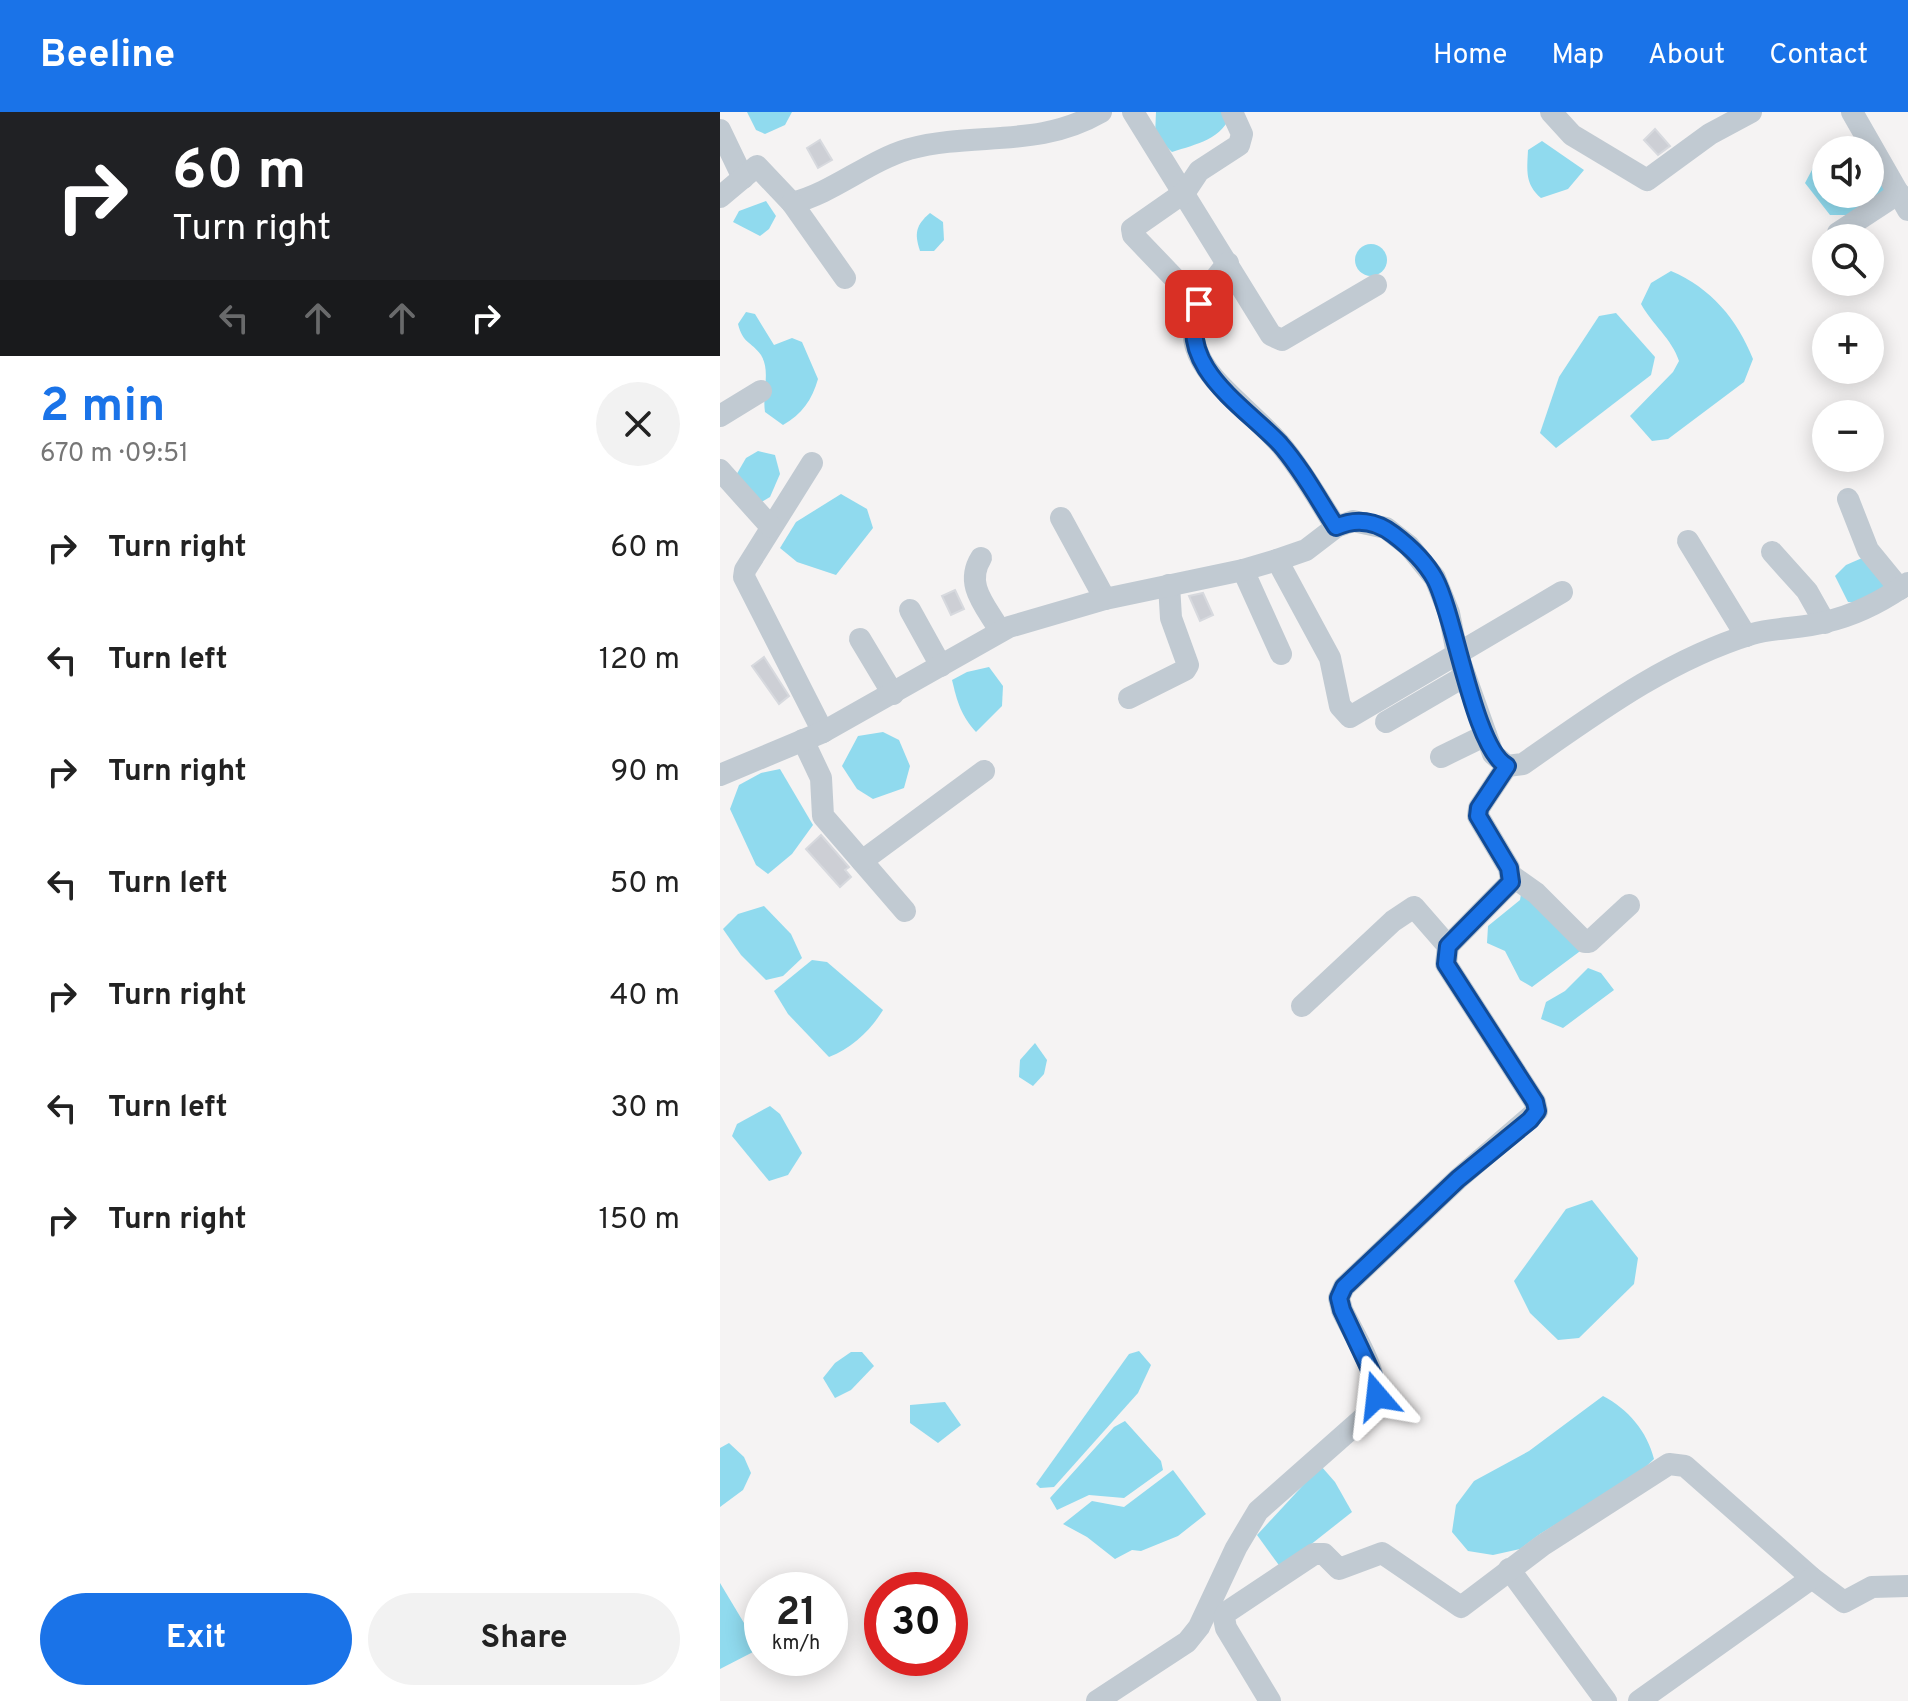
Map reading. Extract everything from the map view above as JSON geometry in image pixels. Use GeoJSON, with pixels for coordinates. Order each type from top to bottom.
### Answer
{"type":"FeatureCollection","features":[{"type":"Feature","properties":{"kind":"street"},"geometry":{"type":"LineString","coordinates":[[792,203],[906,150],[932,144],[1052,134],[1077,126],[1101,112]]}},
{"type":"Feature","properties":{"kind":"street"},"geometry":{"type":"LineString","coordinates":[[1133,112],[1271,335],[1282,340],[1376,285]]}},
{"type":"Feature","properties":{"kind":"street"},"geometry":{"type":"LineString","coordinates":[[1199,304],[1133,235],[1132,229],[1185,192],[1199,171],[1243,140],[1232,112]]}},
{"type":"Feature","properties":{"kind":"street"},"geometry":{"type":"LineString","coordinates":[[1551,112],[1572,135],[1647,180],[1710,134],[1751,112]]}},
{"type":"Feature","properties":{"kind":"street"},"geometry":{"type":"LineString","coordinates":[[1852,112],[1904,198],[1855,224]]}},
{"type":"Feature","properties":{"kind":"street"},"geometry":{"type":"LineString","coordinates":[[720,130],[743,178]]}},
{"type":"Feature","properties":{"kind":"street"},"geometry":{"type":"LineString","coordinates":[[720,197],[757,166],[792,203],[845,278]]}},
{"type":"Feature","properties":{"kind":"street"},"geometry":{"type":"LineString","coordinates":[[1228,263],[1211,283],[1192,322],[1192,338],[1198,355],[1227,394],[1288,455],[1336,527]]}},
{"type":"Feature","properties":{"kind":"street"},"geometry":{"type":"LineString","coordinates":[[720,416],[761,391]]}},
{"type":"Feature","properties":{"kind":"street"},"geometry":{"type":"LineString","coordinates":[[812,463],[745,570],[744,577],[813,736],[821,778],[823,816],[905,911]]}},
{"type":"Feature","properties":{"kind":"street"},"geometry":{"type":"LineString","coordinates":[[720,470],[771,527]]}},
{"type":"Feature","properties":{"kind":"street"},"geometry":{"type":"LineString","coordinates":[[720,775],[813,736],[893,694],[1000,631],[1105,599],[1277,560],[1306,550],[1336,527],[1353,521],[1376,524],[1409,546],[1429,569],[1445,601],[1457,653],[1493,754],[1507,766],[1523,764],[1645,681],[1746,636],[1825,623],[1881,602],[1904,586],[1868,550],[1848,499]]}},
{"type":"Feature","properties":{"kind":"street"},"geometry":{"type":"LineString","coordinates":[[1061,518],[1105,599]]}},
{"type":"Feature","properties":{"kind":"street"},"geometry":{"type":"LineString","coordinates":[[1688,541],[1746,636]]}},
{"type":"Feature","properties":{"kind":"street"},"geometry":{"type":"LineString","coordinates":[[1772,552],[1807,591],[1825,623]]}},
{"type":"Feature","properties":{"kind":"street"},"geometry":{"type":"LineString","coordinates":[[981,558],[972,580],[1000,631]]}},
{"type":"Feature","properties":{"kind":"street"},"geometry":{"type":"LineString","coordinates":[[1277,560],[1330,658],[1340,706],[1350,717],[1562,592]]}},
{"type":"Feature","properties":{"kind":"street"},"geometry":{"type":"LineString","coordinates":[[1243,570],[1281,654]]}},
{"type":"Feature","properties":{"kind":"street"},"geometry":{"type":"LineString","coordinates":[[1129,698],[1185,670],[1188,665],[1171,618],[1169,585]]}},
{"type":"Feature","properties":{"kind":"street"},"geometry":{"type":"LineString","coordinates":[[910,610],[941,666]]}},
{"type":"Feature","properties":{"kind":"street"},"geometry":{"type":"LineString","coordinates":[[860,639],[893,694]]}},
{"type":"Feature","properties":{"kind":"street"},"geometry":{"type":"LineString","coordinates":[[1386,722],[1465,676]]}},
{"type":"Feature","properties":{"kind":"street"},"geometry":{"type":"LineString","coordinates":[[1441,757],[1486,735]]}},
{"type":"Feature","properties":{"kind":"street"},"geometry":{"type":"LineString","coordinates":[[1507,766],[1479,808],[1478,816],[1512,876],[1536,893],[1585,942],[1589,942],[1629,905]]}},
{"type":"Feature","properties":{"kind":"street"},"geometry":{"type":"LineString","coordinates":[[862,861],[984,771]]}},
{"type":"Feature","properties":{"kind":"street"},"geometry":{"type":"LineString","coordinates":[[1097,1701],[1187,1642],[1199,1627],[1236,1548],[1258,1511],[1370,1412],[1377,1396],[1375,1380],[1342,1310],[1339,1298],[1344,1287],[1458,1179],[1537,1111],[1535,1102],[1446,964],[1448,946],[1507,889],[1512,876]]}},
{"type":"Feature","properties":{"kind":"street"},"geometry":{"type":"LineString","coordinates":[[1302,1006],[1409,908],[1419,910],[1448,946]]}},
{"type":"Feature","properties":{"kind":"street"},"geometry":{"type":"LineString","coordinates":[[1270,1701],[1226,1628],[1224,1618],[1227,1612],[1314,1554],[1324,1554],[1339,1569],[1379,1552],[1461,1607],[1509,1569],[1660,1469],[1677,1463],[1685,1466],[1812,1578],[1844,1602],[1872,1587],[1908,1586]]}},
{"type":"Feature","properties":{"kind":"street"},"geometry":{"type":"LineString","coordinates":[[1509,1569],[1606,1701]]}},
{"type":"Feature","properties":{"kind":"street"},"geometry":{"type":"LineString","coordinates":[[1639,1701],[1812,1578]]}},
{"type":"Feature","properties":{"kind":"water"},"geometry":{"type":"Polygon","coordinates":[[[747,112],[792,112],[785,125],[765,134],[756,130],[747,112]]]}},
{"type":"Feature","properties":{"kind":"water"},"geometry":{"type":"Polygon","coordinates":[[[1156,112],[1232,112],[1216,134],[1172,152],[1155,136],[1156,112]]]}},
{"type":"Feature","properties":{"kind":"water"},"geometry":{"type":"Polygon","coordinates":[[[1542,141],[1584,170],[1568,189],[1541,198],[1530,182],[1527,164],[1528,150],[1542,141]]]}},
{"type":"Feature","properties":{"kind":"water"},"geometry":{"type":"Polygon","coordinates":[[[1812,170],[1812,192],[1805,183],[1812,170]]]}},
{"type":"Feature","properties":{"kind":"water"},"geometry":{"type":"Polygon","coordinates":[[[766,201],[776,216],[769,229],[760,236],[733,222],[739,211],[766,201]]]}},
{"type":"Feature","properties":{"kind":"water"},"geometry":{"type":"Polygon","coordinates":[[[1825,208],[1866,208],[1858,215],[1830,215],[1825,208]]]}},
{"type":"Feature","properties":{"kind":"water"},"geometry":{"type":"Polygon","coordinates":[[[930,213],[943,222],[944,240],[934,251],[920,251],[918,230],[930,213]]]}},
{"type":"Feature","properties":{"kind":"water"},"geometry":{"type":"Polygon","coordinates":[[[1371,244],[1382,249],[1387,260],[1382,271],[1371,276],[1360,271],[1355,260],[1360,249],[1371,244]]]}},
{"type":"Feature","properties":{"kind":"water"},"geometry":{"type":"Polygon","coordinates":[[[1671,271],[1698,286],[1721,306],[1747,344],[1753,359],[1744,382],[1668,439],[1652,441],[1630,416],[1673,372],[1679,361],[1672,346],[1641,304],[1651,283],[1671,271]]]}},
{"type":"Feature","properties":{"kind":"water"},"geometry":{"type":"Polygon","coordinates":[[[746,312],[755,314],[774,345],[792,338],[802,342],[818,379],[805,406],[783,425],[765,412],[764,361],[742,335],[738,324],[746,312]]]}},
{"type":"Feature","properties":{"kind":"water"},"geometry":{"type":"Polygon","coordinates":[[[1616,313],[1655,357],[1651,375],[1556,448],[1540,433],[1559,377],[1599,316],[1616,313]]]}},
{"type":"Feature","properties":{"kind":"water"},"geometry":{"type":"Polygon","coordinates":[[[758,451],[775,455],[780,474],[770,497],[758,504],[735,477],[746,458],[758,451]]]}},
{"type":"Feature","properties":{"kind":"water"},"geometry":{"type":"Polygon","coordinates":[[[841,494],[867,509],[873,528],[836,575],[797,562],[780,548],[796,522],[841,494]]]}},
{"type":"Feature","properties":{"kind":"water"},"geometry":{"type":"Polygon","coordinates":[[[1869,555],[1891,581],[1862,603],[1848,602],[1835,576],[1846,565],[1869,555]]]}},
{"type":"Feature","properties":{"kind":"water"},"geometry":{"type":"Polygon","coordinates":[[[989,667],[1003,686],[1002,706],[976,732],[960,708],[952,680],[967,672],[989,667]]]}},
{"type":"Feature","properties":{"kind":"water"},"geometry":{"type":"Polygon","coordinates":[[[883,732],[899,740],[910,766],[904,788],[873,799],[857,789],[842,766],[858,736],[883,732]]]}},
{"type":"Feature","properties":{"kind":"water"},"geometry":{"type":"Polygon","coordinates":[[[780,769],[813,825],[792,854],[768,874],[756,865],[730,809],[739,785],[761,773],[780,769]]]}},
{"type":"Feature","properties":{"kind":"water"},"geometry":{"type":"Polygon","coordinates":[[[1522,888],[1587,946],[1532,987],[1520,980],[1505,951],[1487,943],[1488,926],[1520,900],[1522,888]]]}},
{"type":"Feature","properties":{"kind":"water"},"geometry":{"type":"Polygon","coordinates":[[[764,906],[791,934],[802,958],[783,976],[766,980],[741,955],[723,929],[738,914],[764,906]]]}},
{"type":"Feature","properties":{"kind":"water"},"geometry":{"type":"Polygon","coordinates":[[[812,960],[827,962],[883,1010],[860,1038],[829,1057],[788,1014],[774,991],[812,960]]]}},
{"type":"Feature","properties":{"kind":"water"},"geometry":{"type":"Polygon","coordinates":[[[1588,968],[1601,973],[1614,990],[1563,1028],[1541,1019],[1546,1002],[1565,991],[1588,968]]]}},
{"type":"Feature","properties":{"kind":"water"},"geometry":{"type":"Polygon","coordinates":[[[1035,1043],[1047,1060],[1044,1074],[1033,1086],[1019,1077],[1020,1060],[1035,1043]]]}},
{"type":"Feature","properties":{"kind":"water"},"geometry":{"type":"Polygon","coordinates":[[[770,1106],[780,1114],[802,1153],[788,1175],[769,1181],[732,1136],[737,1124],[770,1106]]]}},
{"type":"Feature","properties":{"kind":"water"},"geometry":{"type":"Polygon","coordinates":[[[1592,1200],[1638,1258],[1634,1284],[1579,1338],[1558,1340],[1530,1313],[1514,1281],[1566,1209],[1592,1200]]]}},
{"type":"Feature","properties":{"kind":"water"},"geometry":{"type":"Polygon","coordinates":[[[1139,1351],[1151,1365],[1138,1393],[1054,1487],[1040,1488],[1036,1484],[1129,1354],[1139,1351]]]}},
{"type":"Feature","properties":{"kind":"water"},"geometry":{"type":"Polygon","coordinates":[[[851,1352],[862,1352],[874,1366],[851,1390],[835,1398],[823,1378],[835,1363],[851,1352]]]}},
{"type":"Feature","properties":{"kind":"water"},"geometry":{"type":"Polygon","coordinates":[[[1603,1396],[1621,1407],[1635,1422],[1647,1439],[1654,1459],[1637,1475],[1520,1549],[1493,1555],[1468,1551],[1452,1532],[1456,1505],[1474,1481],[1529,1451],[1603,1396]]]}},
{"type":"Feature","properties":{"kind":"water"},"geometry":{"type":"Polygon","coordinates":[[[945,1402],[961,1425],[938,1443],[910,1423],[910,1405],[945,1402]]]}},
{"type":"Feature","properties":{"kind":"water"},"geometry":{"type":"Polygon","coordinates":[[[1125,1421],[1161,1461],[1163,1470],[1124,1498],[1089,1495],[1057,1510],[1050,1498],[1114,1427],[1125,1421]]]}},
{"type":"Feature","properties":{"kind":"water"},"geometry":{"type":"Polygon","coordinates":[[[729,1443],[744,1457],[751,1473],[743,1490],[720,1507],[720,1448],[729,1443]]]}},
{"type":"Feature","properties":{"kind":"water"},"geometry":{"type":"Polygon","coordinates":[[[1321,1466],[1335,1482],[1352,1512],[1281,1568],[1257,1535],[1321,1466]]]}},
{"type":"Feature","properties":{"kind":"water"},"geometry":{"type":"Polygon","coordinates":[[[1173,1470],[1206,1514],[1178,1536],[1141,1551],[1132,1550],[1115,1559],[1087,1537],[1063,1524],[1092,1501],[1124,1507],[1173,1470]]]}},
{"type":"Feature","properties":{"kind":"water"},"geometry":{"type":"Polygon","coordinates":[[[720,1583],[744,1623],[744,1657],[720,1669],[720,1583]]]}},
{"type":"Feature","properties":{"kind":"building"},"geometry":{"type":"Polygon","coordinates":[[[1655,129],[1670,146],[1658,155],[1644,140],[1655,129]]]}},
{"type":"Feature","properties":{"kind":"building"},"geometry":{"type":"Polygon","coordinates":[[[820,140],[832,160],[818,168],[807,148],[820,140]]]}},
{"type":"Feature","properties":{"kind":"building"},"geometry":{"type":"Polygon","coordinates":[[[955,590],[964,609],[951,615],[942,596],[955,590]]]}},
{"type":"Feature","properties":{"kind":"building"},"geometry":{"type":"Polygon","coordinates":[[[1203,593],[1213,615],[1200,621],[1189,596],[1203,593]]]}},
{"type":"Feature","properties":{"kind":"building"},"geometry":{"type":"Polygon","coordinates":[[[764,657],[789,696],[779,704],[752,666],[764,657]]]}},
{"type":"Feature","properties":{"kind":"building"},"geometry":{"type":"Polygon","coordinates":[[[821,835],[849,867],[845,870],[851,877],[840,887],[806,849],[821,835]]]}},
{"type":"Feature","properties":{"kind":"route"},"geometry":{"type":"LineString","coordinates":[[1199,304],[1192,322],[1192,338],[1198,355],[1227,394],[1280,445],[1336,527],[1353,521],[1386,528],[1409,546],[1435,578],[1449,613],[1457,653],[1493,754],[1507,766],[1479,808],[1478,816],[1509,868],[1511,882],[1448,946],[1445,954],[1446,964],[1535,1102],[1537,1111],[1458,1179],[1344,1287],[1339,1298],[1342,1310],[1375,1380],[1377,1396]]}}]}
